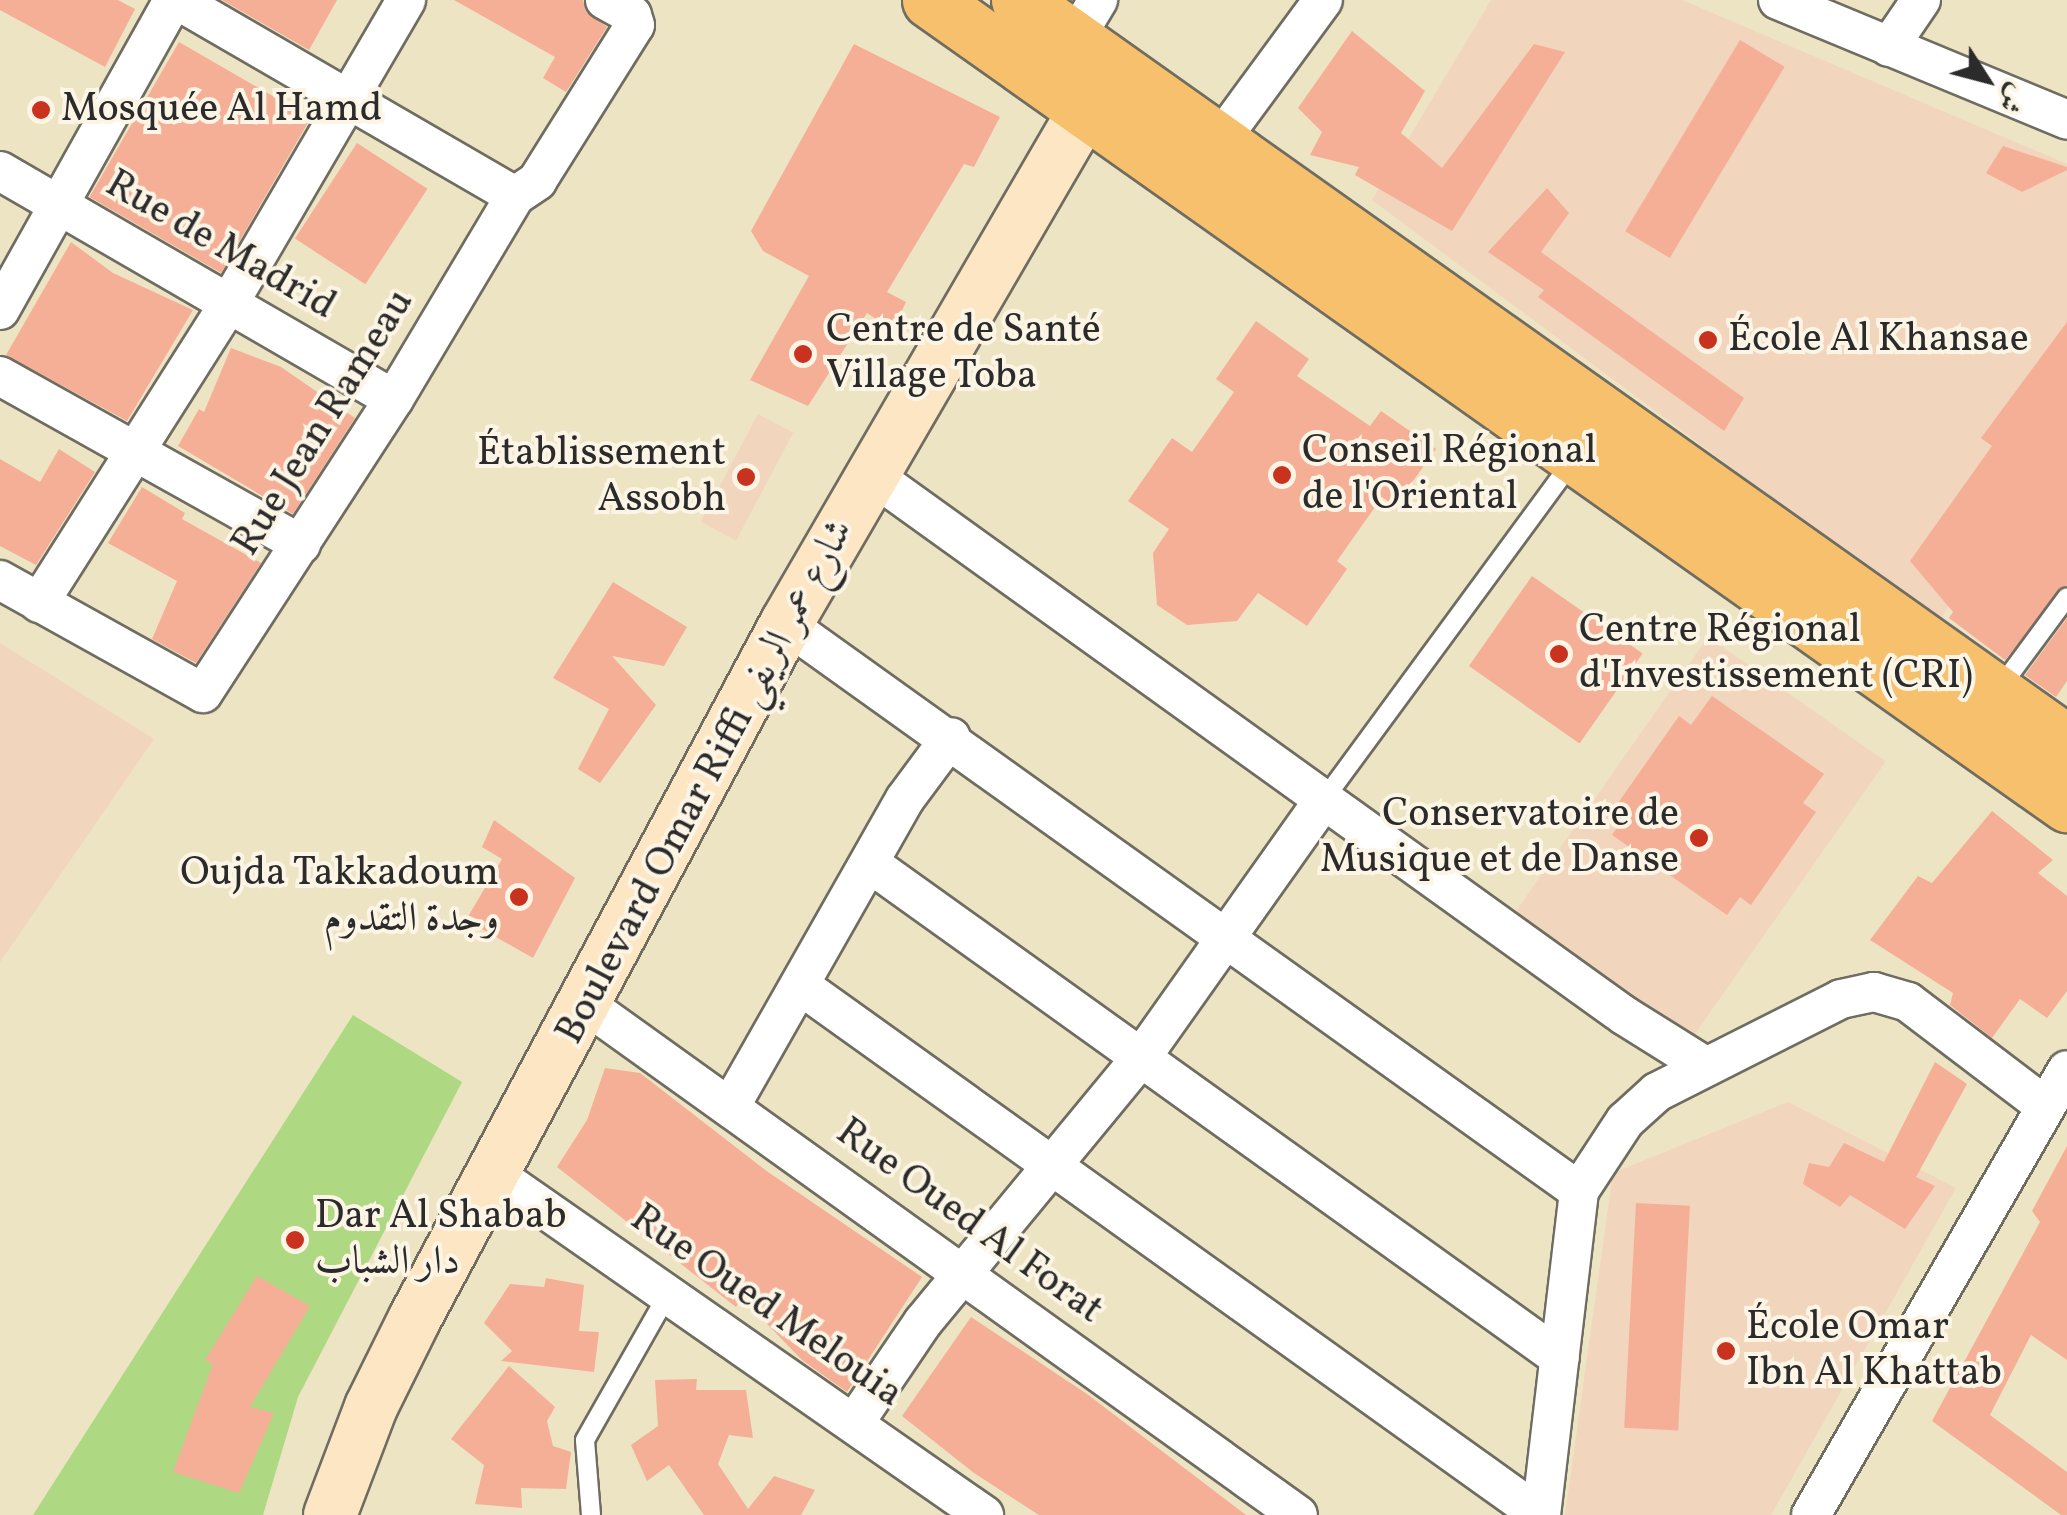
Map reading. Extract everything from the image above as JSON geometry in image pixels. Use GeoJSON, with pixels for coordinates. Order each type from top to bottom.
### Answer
{"type":"FeatureCollection","features":[{"type":"Feature","properties":{"kind":"main road"},"geometry":{"type":"LineString","coordinates":[[930,0],[1092,53],[1578,452],[2067,804]]}},
{"type":"Feature","properties":{"kind":"main road"},"geometry":{"type":"LineString","coordinates":[[1019,0],[2067,743]]}},
{"type":"Feature","properties":{"kind":"street"},"geometry":{"type":"LineString","coordinates":[[0,310],[175,0],[515,196]]}},
{"type":"Feature","properties":{"kind":"street"},"geometry":{"type":"LineString","coordinates":[[0,580],[39,603],[228,305],[344,100],[406,0]]}},
{"type":"Feature","properties":{"kind":"street"},"geometry":{"type":"LineString","coordinates":[[1220,139],[1323,0]]}},
{"type":"Feature","properties":{"kind":"street"},"geometry":{"type":"LineString","coordinates":[[1778,0],[2067,120]]}},
{"type":"Feature","properties":{"kind":"street"},"geometry":{"type":"LineString","coordinates":[[1889,47],[1921,0]]}},
{"type":"Feature","properties":{"kind":"street","name":"Rue Jean Rameau"},"geometry":{"type":"LineString","coordinates":[[39,603],[204,692],[394,399],[515,196],[538,182],[635,26],[614,5]]}},
{"type":"Feature","properties":{"kind":"street","name":"Boulevard Omar Riffi شارع عمر الريفي"},"geometry":{"type":"LineString","coordinates":[[330,1515],[394,1360],[496,1175],[786,624],[872,475],[1092,53]]}},
{"type":"Feature","properties":{"kind":"street","name":"Rue de Madrid"},"geometry":{"type":"LineString","coordinates":[[0,171],[394,399]]}},
{"type":"Feature","properties":{"kind":"street"},"geometry":{"type":"LineString","coordinates":[[0,376],[301,544]]}},
{"type":"Feature","properties":{"kind":"street"},"geometry":{"type":"LineString","coordinates":[[872,475],[1624,1016],[1705,1066]]}},
{"type":"Feature","properties":{"kind":"street"},"geometry":{"type":"LineString","coordinates":[[786,624],[950,737],[1226,941],[1579,1191]]}},
{"type":"Feature","properties":{"kind":"street"},"geometry":{"type":"LineString","coordinates":[[730,1107],[872,865],[905,799],[950,737]]}},
{"type":"Feature","properties":{"kind":"street"},"geometry":{"type":"LineString","coordinates":[[855,1422],[923,1322],[967,1274],[1142,1055],[1325,798]]}},
{"type":"Feature","properties":{"kind":"street"},"geometry":{"type":"LineString","coordinates":[[872,865],[1560,1358]]}},
{"type":"Feature","properties":{"kind":"street"},"geometry":{"type":"LineString","coordinates":[[800,986],[1540,1515],[1579,1191],[1625,1121],[1657,1092],[1841,999],[1874,992],[1908,1002],[2045,1106]]}},
{"type":"Feature","properties":{"kind":"street","name":"Rue Oued Al Forat"},"geometry":{"type":"LineString","coordinates":[[585,1004],[967,1274],[1298,1515]]}},
{"type":"Feature","properties":{"kind":"street"},"geometry":{"type":"LineString","coordinates":[[1811,1515],[2067,1070]]}},
{"type":"Feature","properties":{"kind":"street","name":"Rue Oued Melouia"},"geometry":{"type":"LineString","coordinates":[[496,1175],[984,1515]]}},
{"type":"Feature","properties":{"kind":"lane"},"geometry":{"type":"LineString","coordinates":[[1325,798],[1578,452]]}},
{"type":"Feature","properties":{"kind":"lane"},"geometry":{"type":"LineString","coordinates":[[1996,692],[2067,598]]}},
{"type":"Feature","properties":{"kind":"lane"},"geometry":{"type":"LineString","coordinates":[[591,1515],[586,1440],[669,1294]]}},
{"type":"Feature","properties":{"kind":"shaded area","name":"École Al Khansae"},"geometry":{"type":"Polygon","coordinates":[[[1491,0],[1682,0],[2067,164],[2067,447],[1938,621],[1372,200],[1491,0]]]}},
{"type":"Feature","properties":{"kind":"shaded area","name":"Établissement Assobh"},"geometry":{"type":"Polygon","coordinates":[[[758,414],[793,433],[736,540],[701,522],[758,414]]]}},
{"type":"Feature","properties":{"kind":"shaded area","name":"Conservatoire de Musique et de Danse"},"geometry":{"type":"Polygon","coordinates":[[[1708,637],[1886,761],[1691,1039],[1514,915],[1708,637]]]}},
{"type":"Feature","properties":{"kind":"shaded area"},"geometry":{"type":"Polygon","coordinates":[[[0,643],[154,739],[0,962],[0,643]]]}},
{"type":"Feature","properties":{"kind":"shaded area","name":"École Omar Ibn Al Khattab"},"geometry":{"type":"Polygon","coordinates":[[[1788,1102],[1956,1188],[1771,1515],[1565,1515],[1613,1173],[1788,1102]]]}},
{"type":"Feature","properties":{"kind":"green space","name":"Dar Al Shabab دار الشباب"},"geometry":{"type":"Polygon","coordinates":[[[353,1015],[462,1082],[298,1397],[263,1515],[33,1515],[353,1015]]]}},
{"type":"Feature","properties":{"kind":"building"},"geometry":{"type":"Polygon","coordinates":[[[0,0],[118,0],[135,9],[105,67],[0,10],[0,0]]]}},
{"type":"Feature","properties":{"kind":"building"},"geometry":{"type":"Polygon","coordinates":[[[222,0],[337,0],[309,50],[222,0]]]}},
{"type":"Feature","properties":{"kind":"building"},"geometry":{"type":"Polygon","coordinates":[[[454,0],[583,0],[586,12],[607,27],[566,92],[543,78],[555,57],[454,0]]]}},
{"type":"Feature","properties":{"kind":"building"},"geometry":{"type":"Polygon","coordinates":[[[1352,31],[1425,91],[1401,133],[1442,168],[1534,44],[1565,52],[1452,231],[1355,175],[1359,167],[1310,155],[1322,132],[1298,108],[1352,31]]]}},
{"type":"Feature","properties":{"kind":"building"},"geometry":{"type":"Polygon","coordinates":[[[1740,40],[1785,67],[1670,258],[1625,231],[1740,40]]]}},
{"type":"Feature","properties":{"kind":"building"},"geometry":{"type":"Polygon","coordinates":[[[179,42],[311,118],[221,273],[90,197],[179,42]]]}},
{"type":"Feature","properties":{"kind":"building"},"geometry":{"type":"Polygon","coordinates":[[[854,44],[1000,117],[974,167],[964,164],[887,292],[906,302],[893,330],[867,313],[808,406],[750,380],[809,276],[763,251],[751,231],[854,44]]]}},
{"type":"Feature","properties":{"kind":"building"},"geometry":{"type":"Polygon","coordinates":[[[357,143],[427,189],[365,284],[295,239],[357,143]]]}},
{"type":"Feature","properties":{"kind":"building"},"geometry":{"type":"Polygon","coordinates":[[[2003,146],[2067,170],[2022,192],[1986,173],[2003,146]]]}},
{"type":"Feature","properties":{"kind":"building"},"geometry":{"type":"Polygon","coordinates":[[[1547,188],[1569,213],[1541,252],[1744,398],[1724,431],[1538,297],[1544,290],[1488,252],[1547,188]]]}},
{"type":"Feature","properties":{"kind":"building"},"geometry":{"type":"Polygon","coordinates":[[[71,242],[113,273],[193,310],[127,421],[6,355],[71,242]]]}},
{"type":"Feature","properties":{"kind":"building","name":"Conseil Régional de l'Oriental"},"geometry":{"type":"Polygon","coordinates":[[[1256,321],[1309,359],[1297,376],[1370,426],[1381,411],[1436,449],[1395,506],[1382,497],[1337,561],[1347,569],[1307,626],[1258,593],[1237,621],[1187,625],[1157,605],[1153,553],[1169,529],[1128,501],[1172,438],[1192,452],[1234,392],[1216,379],[1256,321]]]}},
{"type":"Feature","properties":{"kind":"building"},"geometry":{"type":"Polygon","coordinates":[[[2067,322],[2067,585],[2005,660],[1949,618],[1953,612],[1910,561],[1992,446],[1981,438],[2067,322]]]}},
{"type":"Feature","properties":{"kind":"building"},"geometry":{"type":"Polygon","coordinates":[[[231,348],[281,367],[355,418],[293,514],[178,446],[199,409],[204,412],[231,348]]]}},
{"type":"Feature","properties":{"kind":"building"},"geometry":{"type":"Polygon","coordinates":[[[59,449],[95,472],[36,565],[0,546],[0,459],[40,482],[59,449]]]}},
{"type":"Feature","properties":{"kind":"building"},"geometry":{"type":"Polygon","coordinates":[[[142,487],[185,513],[182,519],[261,563],[196,663],[152,639],[177,581],[108,543],[142,487]]]}},
{"type":"Feature","properties":{"kind":"building","name":"Centre Régional d'Investissement (CRI)"},"geometry":{"type":"Polygon","coordinates":[[[1532,576],[1643,653],[1579,744],[1469,666],[1532,576]]]}},
{"type":"Feature","properties":{"kind":"building"},"geometry":{"type":"Polygon","coordinates":[[[613,582],[687,627],[664,666],[612,656],[656,705],[600,783],[578,769],[609,709],[553,678],[613,582]]]}},
{"type":"Feature","properties":{"kind":"building"},"geometry":{"type":"Polygon","coordinates":[[[2067,618],[2067,681],[2056,697],[2025,675],[2067,618]]]}},
{"type":"Feature","properties":{"kind":"building"},"geometry":{"type":"Polygon","coordinates":[[[1712,696],[1824,774],[1803,803],[1816,812],[1751,905],[1740,897],[1727,915],[1612,835],[1622,820],[1611,813],[1679,716],[1691,725],[1712,696]]]}},
{"type":"Feature","properties":{"kind":"building"},"geometry":{"type":"Polygon","coordinates":[[[1992,811],[2053,860],[2038,873],[2067,896],[2067,991],[2047,1018],[2020,999],[1992,1038],[1950,1005],[1953,993],[1870,940],[1918,876],[1932,883],[1992,811]]]}},
{"type":"Feature","properties":{"kind":"building"},"geometry":{"type":"Polygon","coordinates":[[[494,820],[575,878],[533,958],[466,920],[502,859],[482,847],[494,820]]]}},
{"type":"Feature","properties":{"kind":"building"},"geometry":{"type":"Polygon","coordinates":[[[1935,1062],[1967,1084],[1916,1177],[1935,1186],[1905,1229],[1850,1195],[1840,1207],[1803,1184],[1809,1163],[1829,1167],[1844,1143],[1884,1162],[1935,1062]]]}},
{"type":"Feature","properties":{"kind":"building"},"geometry":{"type":"Polygon","coordinates":[[[605,1068],[640,1073],[768,1172],[922,1277],[847,1392],[802,1360],[742,1298],[736,1307],[557,1167],[587,1120],[605,1068]]]}},
{"type":"Feature","properties":{"kind":"building"},"geometry":{"type":"Polygon","coordinates":[[[2067,1146],[2067,1360],[2031,1335],[1990,1415],[2067,1472],[2067,1515],[2061,1515],[1932,1421],[2040,1222],[2032,1211],[2067,1146]]]}},
{"type":"Feature","properties":{"kind":"building"},"geometry":{"type":"Polygon","coordinates":[[[1636,1203],[1690,1206],[1678,1431],[1624,1428],[1636,1203]]]}},
{"type":"Feature","properties":{"kind":"building"},"geometry":{"type":"Polygon","coordinates":[[[257,1276],[310,1306],[250,1407],[274,1413],[239,1493],[173,1472],[213,1364],[205,1360],[257,1276]]]}},
{"type":"Feature","properties":{"kind":"building"},"geometry":{"type":"Polygon","coordinates":[[[546,1278],[584,1285],[579,1331],[599,1332],[594,1372],[501,1361],[512,1351],[484,1323],[510,1284],[544,1287],[546,1278]]]}},
{"type":"Feature","properties":{"kind":"building"},"geometry":{"type":"Polygon","coordinates":[[[971,1317],[1087,1394],[1246,1515],[1039,1515],[974,1473],[902,1416],[971,1317]]]}},
{"type":"Feature","properties":{"kind":"building"},"geometry":{"type":"Polygon","coordinates":[[[509,1366],[555,1407],[547,1421],[553,1446],[571,1452],[566,1489],[521,1488],[522,1508],[475,1504],[484,1465],[451,1439],[509,1366]]]}},
{"type":"Feature","properties":{"kind":"building"},"geometry":{"type":"Polygon","coordinates":[[[697,1379],[696,1390],[746,1390],[753,1438],[729,1435],[718,1464],[748,1509],[774,1476],[815,1490],[801,1515],[704,1515],[669,1465],[647,1481],[631,1445],[658,1426],[655,1380],[697,1379]]]}},
{"type":"Feature","properties":{"kind":"place","name":"Mosquée Al Hamd"},"geometry":{"type":"Point","coordinates":[41,110]}},
{"type":"Feature","properties":{"kind":"place","name":"École Al Khansae"},"geometry":{"type":"Point","coordinates":[1708,340]}},
{"type":"Feature","properties":{"kind":"place","name":"Centre de Santé Village Toba"},"geometry":{"type":"Point","coordinates":[803,354]}},
{"type":"Feature","properties":{"kind":"place","name":"Conseil Régional de l'Oriental"},"geometry":{"type":"Point","coordinates":[1282,475]}},
{"type":"Feature","properties":{"kind":"place","name":"Établissement Assobh"},"geometry":{"type":"Point","coordinates":[746,477]}},
{"type":"Feature","properties":{"kind":"place","name":"Centre Régional d'Investissement (CRI)"},"geometry":{"type":"Point","coordinates":[1559,654]}},
{"type":"Feature","properties":{"kind":"place","name":"Conservatoire de Musique et de Danse"},"geometry":{"type":"Point","coordinates":[1699,838]}},
{"type":"Feature","properties":{"kind":"place","name":"Oujda Takkadoum وجدة التقدوم"},"geometry":{"type":"Point","coordinates":[519,897]}},
{"type":"Feature","properties":{"kind":"place","name":"Dar Al Shabab دار الشباب"},"geometry":{"type":"Point","coordinates":[295,1240]}},
{"type":"Feature","properties":{"kind":"place","name":"École Omar Ibn Al Khattab"},"geometry":{"type":"Point","coordinates":[1726,1351]}}]}
